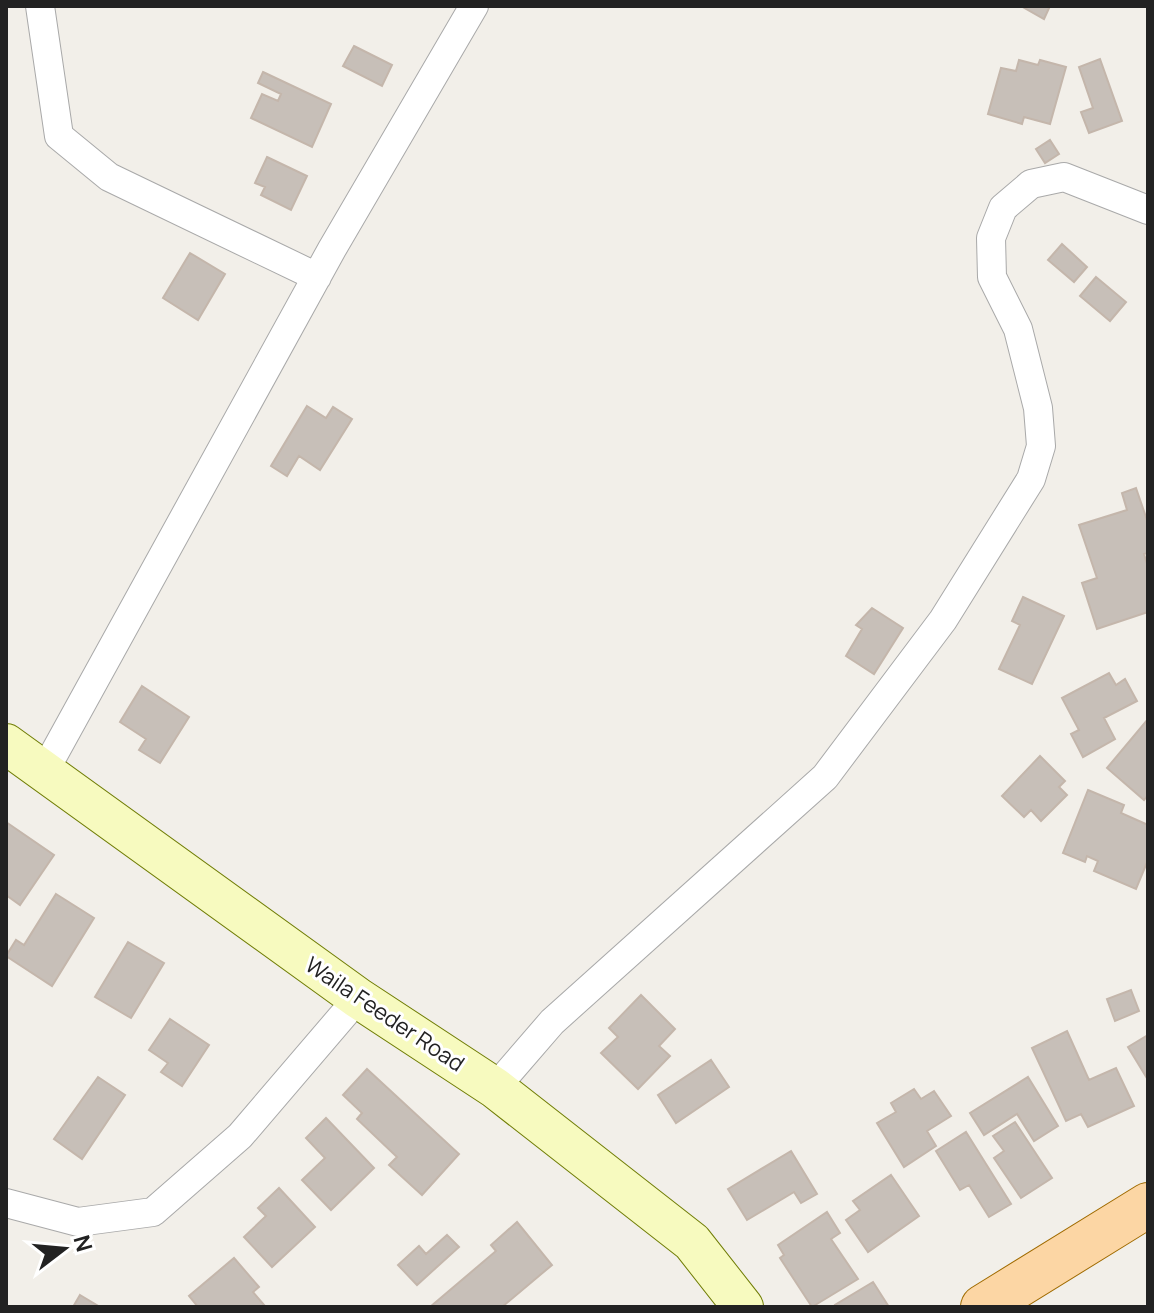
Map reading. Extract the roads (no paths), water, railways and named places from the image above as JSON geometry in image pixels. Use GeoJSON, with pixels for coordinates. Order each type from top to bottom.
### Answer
{"type":"FeatureCollection","features":[{"type":"Feature","properties":{"kind":"main road"},"geometry":{"type":"LineString","coordinates":[[983,1307],[1148,1205]]}},
{"type":"Feature","properties":{"kind":"street"},"geometry":{"type":"LineString","coordinates":[[40,6],[59,136],[109,177],[317,277]]}},
{"type":"Feature","properties":{"kind":"street"},"geometry":{"type":"LineString","coordinates":[[45,770],[317,277],[474,6]]}},
{"type":"Feature","properties":{"kind":"street"},"geometry":{"type":"LineString","coordinates":[[495,1088],[552,1022],[825,777],[943,620],[1031,479],[1041,446],[1038,408],[1018,329],[992,277],[991,238],[1003,208],[1031,184],[1064,177],[1148,210]]}},
{"type":"Feature","properties":{"kind":"street","name":"Waila Feeder Road"},"geometry":{"type":"LineString","coordinates":[[6,744],[358,998],[495,1088],[692,1242],[743,1307]]}},
{"type":"Feature","properties":{"kind":"street"},"geometry":{"type":"LineString","coordinates":[[6,1203],[78,1222],[153,1212],[240,1136],[358,998]]}}]}
